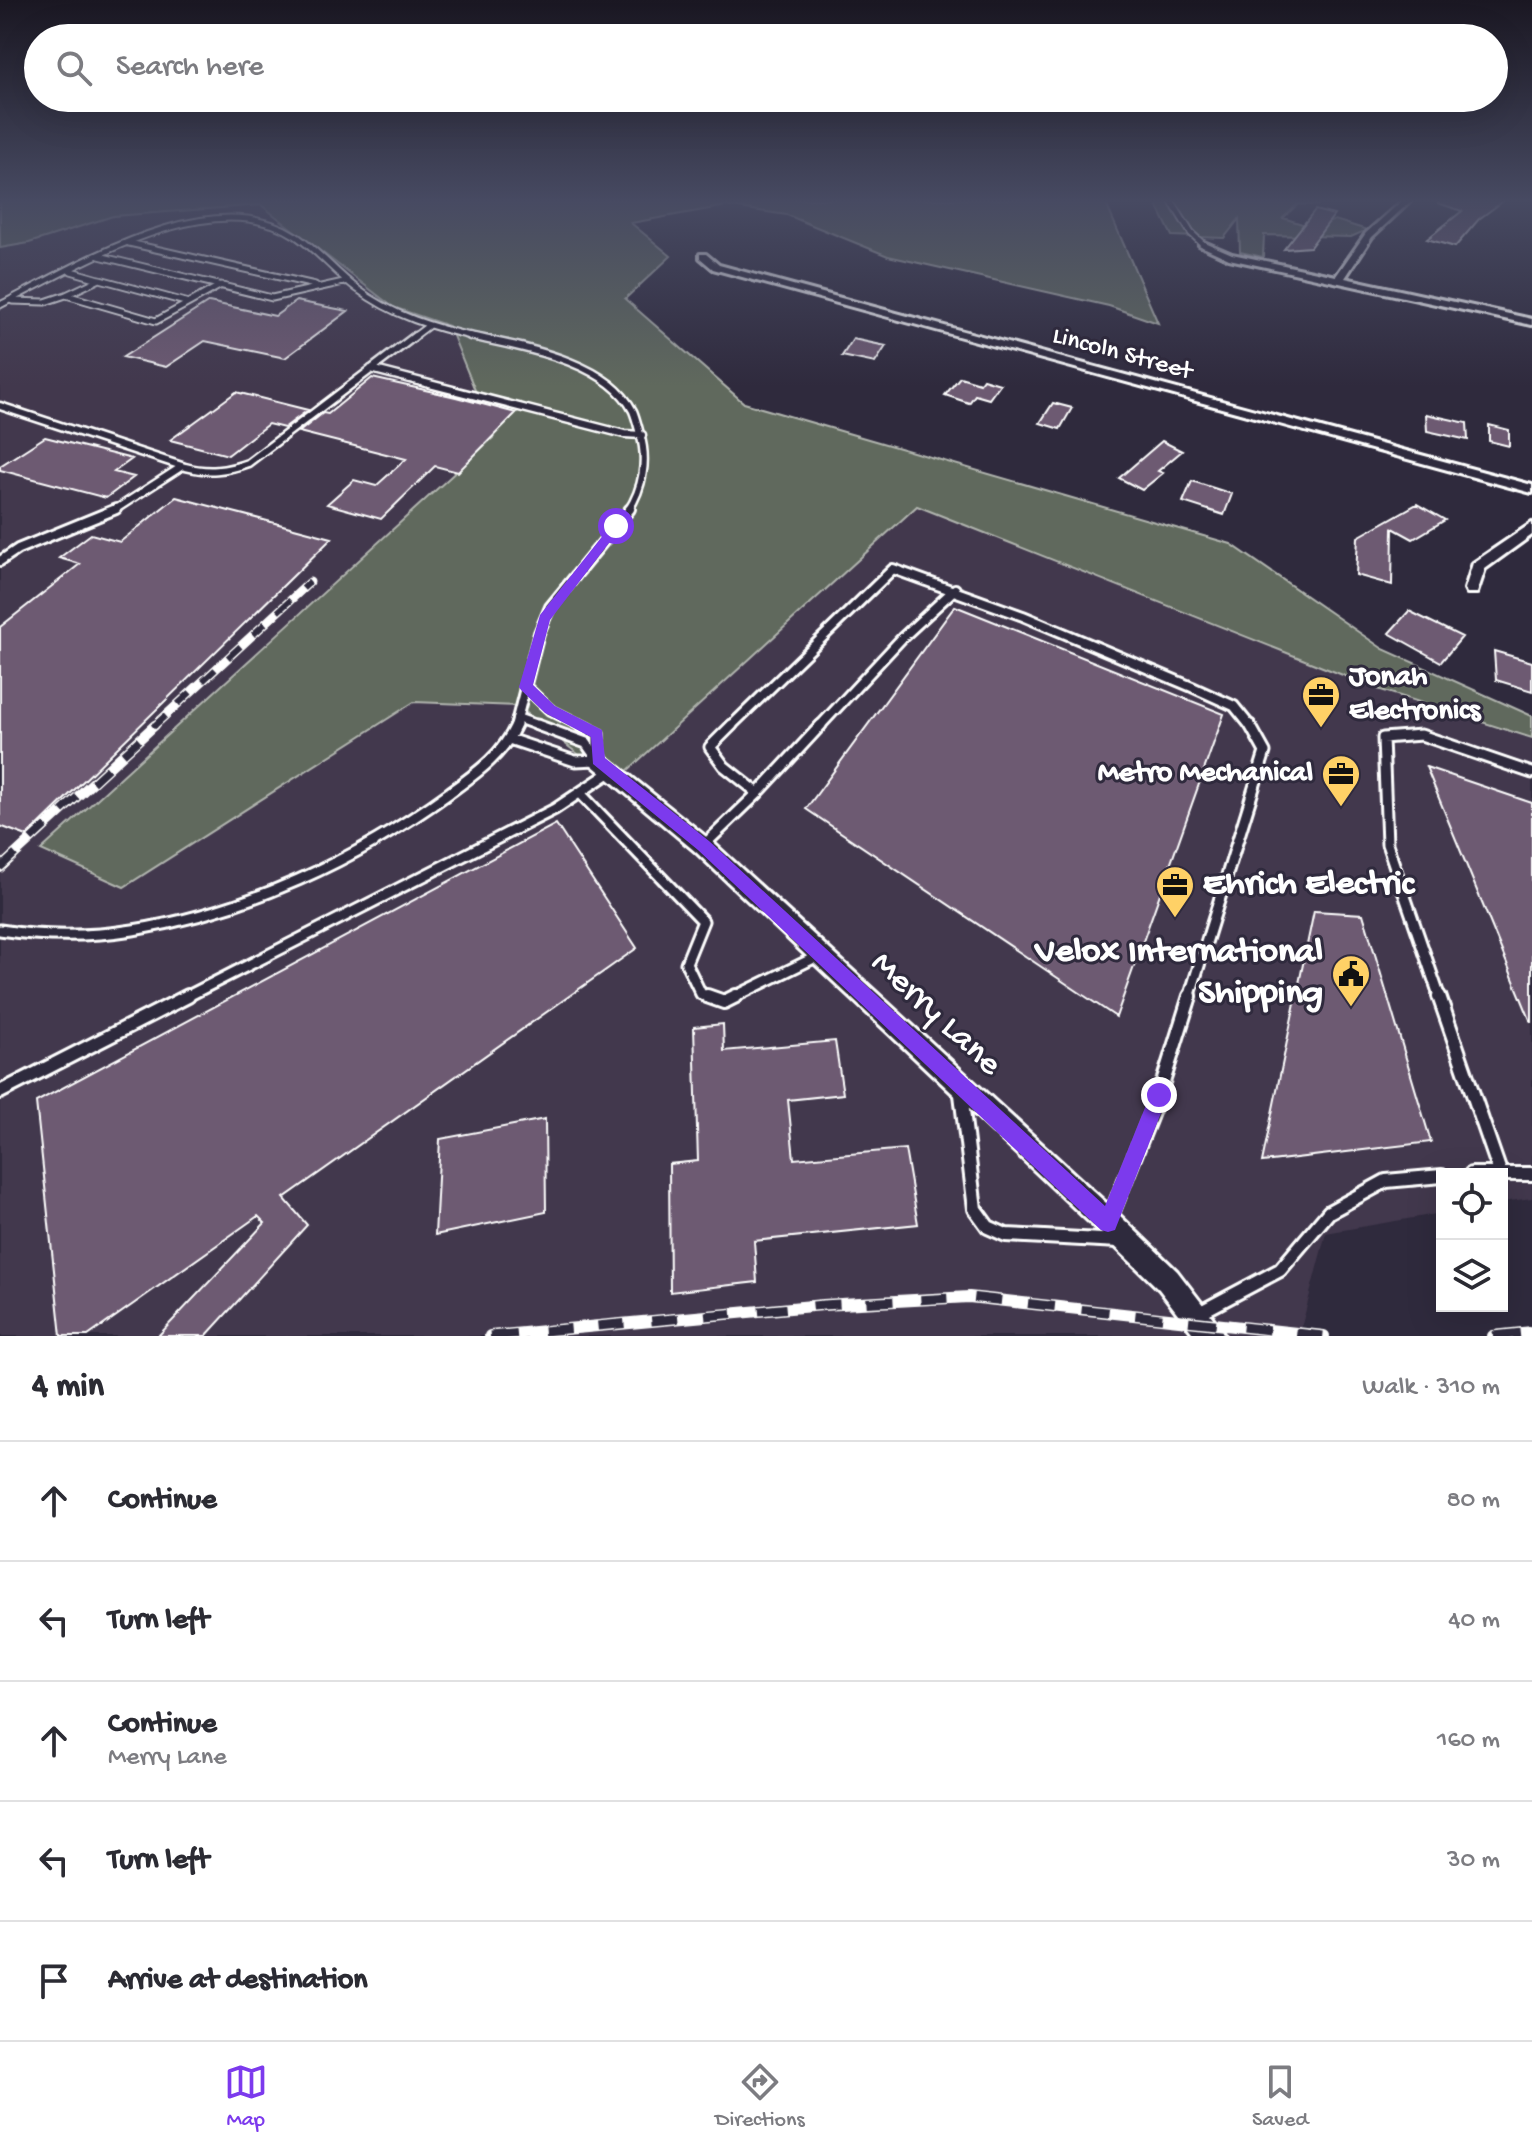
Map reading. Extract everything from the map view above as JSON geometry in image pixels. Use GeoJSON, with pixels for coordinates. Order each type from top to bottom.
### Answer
{"type":"FeatureCollection","features":[{"type":"Feature","properties":{"kind":"street","name":"Lincoln Street"},"geometry":{"type":"LineString","coordinates":[[709,261],[716,267],[1532,489]]}},
{"type":"Feature","properties":{"kind":"street"},"geometry":{"type":"LineString","coordinates":[[1254,261],[1532,322]]}},
{"type":"Feature","properties":{"kind":"street"},"geometry":{"type":"LineString","coordinates":[[1339,280],[1351,261]]}},
{"type":"Feature","properties":{"kind":"street"},"geometry":{"type":"LineString","coordinates":[[1472,589],[1478,567],[1532,528]]}},
{"type":"Feature","properties":{"kind":"street","name":"Merry Lane"},"geometry":{"type":"LineString","coordinates":[[605,766],[703,846],[1108,1222],[1168,1280],[1211,1336]]}},
{"type":"Feature","properties":{"kind":"lane"},"geometry":{"type":"LineString","coordinates":[[0,305],[89,261]]}},
{"type":"Feature","properties":{"kind":"lane"},"geometry":{"type":"LineString","coordinates":[[121,261],[272,298],[348,281]]}},
{"type":"Feature","properties":{"kind":"lane"},"geometry":{"type":"LineString","coordinates":[[211,261],[319,286]]}},
{"type":"Feature","properties":{"kind":"lane"},"geometry":{"type":"LineString","coordinates":[[0,930],[21,934],[83,936],[148,928],[245,901],[427,811],[476,773],[509,739],[544,619],[637,495],[645,466],[640,422],[626,401],[588,371],[557,357],[428,326],[396,313],[348,281],[326,261]]}},
{"type":"Feature","properties":{"kind":"lane"},"geometry":{"type":"LineString","coordinates":[[71,271],[189,303]]}},
{"type":"Feature","properties":{"kind":"lane"},"geometry":{"type":"LineString","coordinates":[[9,301],[38,303],[66,295],[100,279]]}},
{"type":"Feature","properties":{"kind":"lane"},"geometry":{"type":"LineString","coordinates":[[66,295],[156,321],[221,285]]}},
{"type":"Feature","properties":{"kind":"lane"},"geometry":{"type":"LineString","coordinates":[[0,406],[164,458],[181,467],[205,473],[222,472],[248,463],[428,326]]}},
{"type":"Feature","properties":{"kind":"lane"},"geometry":{"type":"LineString","coordinates":[[371,369],[624,434],[642,435]]}},
{"type":"Feature","properties":{"kind":"lane"},"geometry":{"type":"LineString","coordinates":[[0,561],[18,549],[108,514],[181,467]]}},
{"type":"Feature","properties":{"kind":"lane"},"geometry":{"type":"LineString","coordinates":[[758,793],[724,766],[710,747],[893,569],[955,589],[1090,642],[1234,706],[1240,713],[1265,752],[1159,1095],[1108,1222]]}},
{"type":"Feature","properties":{"kind":"lane"},"geometry":{"type":"LineString","coordinates":[[703,846],[758,793],[902,638],[955,589]]}},
{"type":"Feature","properties":{"kind":"lane"},"geometry":{"type":"LineString","coordinates":[[526,687],[550,710],[598,734],[605,766]]}},
{"type":"Feature","properties":{"kind":"lane"},"geometry":{"type":"LineString","coordinates":[[517,718],[586,743],[605,766]]}},
{"type":"Feature","properties":{"kind":"lane"},"geometry":{"type":"LineString","coordinates":[[1499,1168],[1387,844],[1383,738],[1421,735],[1532,773]]}},
{"type":"Feature","properties":{"kind":"lane"},"geometry":{"type":"LineString","coordinates":[[509,739],[575,761],[605,766]]}},
{"type":"Feature","properties":{"kind":"lane"},"geometry":{"type":"LineString","coordinates":[[0,1092],[555,809],[580,793],[605,766]]}},
{"type":"Feature","properties":{"kind":"lane"},"geometry":{"type":"LineString","coordinates":[[580,793],[703,921],[686,963],[701,994],[724,1002],[821,955]]}},
{"type":"Feature","properties":{"kind":"lane"},"geometry":{"type":"LineString","coordinates":[[960,1085],[975,1209],[988,1227],[1006,1235],[1128,1241]]}},
{"type":"Feature","properties":{"kind":"lane"},"geometry":{"type":"LineString","coordinates":[[1508,1172],[1532,1174]]}},
{"type":"Feature","properties":{"kind":"lane"},"geometry":{"type":"LineString","coordinates":[[1195,1315],[1280,1270],[1329,1212],[1386,1181],[1436,1177]]}},
{"type":"Feature","properties":{"kind":"shaded area"},"geometry":{"type":"Polygon","coordinates":[[[0,261],[333,261],[393,307],[449,326],[494,437],[42,850],[124,886],[414,702],[518,706],[615,783],[917,506],[1378,689],[1532,738],[1532,1198],[1508,1201],[1508,1168],[1436,1168],[1436,1214],[1326,1233],[1299,1336],[0,1336],[0,261]]]}},
{"type":"Feature","properties":{"kind":"green space"},"geometry":{"type":"Polygon","coordinates":[[[334,261],[665,261],[625,299],[744,403],[1231,544],[1383,649],[1532,716],[1532,738],[1378,689],[917,506],[614,783],[518,706],[414,702],[124,887],[41,850],[494,437],[449,326],[393,307],[334,261]]]}},
{"type":"Feature","properties":{"kind":"green space"},"geometry":{"type":"Polygon","coordinates":[[[912,261],[1131,261],[1158,323],[1109,306],[912,261]]]}},
{"type":"Feature","properties":{"kind":"building"},"geometry":{"type":"Polygon","coordinates":[[[296,301],[348,311],[285,358],[205,341],[166,367],[123,357],[209,302],[275,316],[296,301]]]}},
{"type":"Feature","properties":{"kind":"building"},"geometry":{"type":"Polygon","coordinates":[[[853,339],[886,346],[875,363],[842,356],[853,339]]]}},
{"type":"Feature","properties":{"kind":"building"},"geometry":{"type":"Polygon","coordinates":[[[960,377],[980,383],[983,379],[1000,384],[989,399],[975,395],[969,403],[945,395],[960,377]]]}},
{"type":"Feature","properties":{"kind":"building"},"geometry":{"type":"Polygon","coordinates":[[[372,378],[516,413],[458,472],[435,466],[381,519],[327,504],[354,480],[376,486],[406,459],[299,432],[323,413],[328,414],[372,378]]]}},
{"type":"Feature","properties":{"kind":"building"},"geometry":{"type":"Polygon","coordinates":[[[236,392],[308,410],[284,428],[268,424],[228,455],[170,440],[236,392]]]}},
{"type":"Feature","properties":{"kind":"building"},"geometry":{"type":"Polygon","coordinates":[[[1053,403],[1072,408],[1060,429],[1040,423],[1053,403]]]}},
{"type":"Feature","properties":{"kind":"building"},"geometry":{"type":"Polygon","coordinates":[[[1426,414],[1467,423],[1468,440],[1427,431],[1426,414]]]}},
{"type":"Feature","properties":{"kind":"building"},"geometry":{"type":"Polygon","coordinates":[[[1489,425],[1509,430],[1509,446],[1489,441],[1489,425]]]}},
{"type":"Feature","properties":{"kind":"building"},"geometry":{"type":"Polygon","coordinates":[[[45,437],[132,459],[114,472],[134,477],[106,498],[0,470],[0,466],[45,437]]]}},
{"type":"Feature","properties":{"kind":"building"},"geometry":{"type":"Polygon","coordinates":[[[1162,441],[1182,451],[1158,471],[1163,473],[1142,490],[1119,478],[1162,441]]]}},
{"type":"Feature","properties":{"kind":"building"},"geometry":{"type":"Polygon","coordinates":[[[1192,481],[1232,494],[1224,515],[1183,502],[1192,481]]]}},
{"type":"Feature","properties":{"kind":"building"},"geometry":{"type":"Polygon","coordinates":[[[176,497],[332,538],[27,836],[0,826],[0,627],[80,564],[59,558],[91,534],[120,542],[176,497]]]}},
{"type":"Feature","properties":{"kind":"building"},"geometry":{"type":"Polygon","coordinates":[[[1417,504],[1445,520],[1413,539],[1393,528],[1392,585],[1356,575],[1358,537],[1417,504]]]}},
{"type":"Feature","properties":{"kind":"building"},"geometry":{"type":"Polygon","coordinates":[[[955,606],[1224,714],[1116,1017],[806,809],[955,606]]]}},
{"type":"Feature","properties":{"kind":"building"},"geometry":{"type":"Polygon","coordinates":[[[1409,611],[1462,637],[1441,662],[1389,633],[1409,611]]]}},
{"type":"Feature","properties":{"kind":"building"},"geometry":{"type":"Polygon","coordinates":[[[1494,651],[1532,662],[1532,691],[1496,680],[1494,651]]]}},
{"type":"Feature","properties":{"kind":"building"},"geometry":{"type":"Polygon","coordinates":[[[1426,767],[1532,803],[1532,1022],[1531,1022],[1426,767]]]}},
{"type":"Feature","properties":{"kind":"building"},"geometry":{"type":"Polygon","coordinates":[[[556,824],[637,948],[284,1198],[307,1225],[206,1336],[158,1336],[265,1223],[258,1216],[88,1336],[61,1336],[36,1102],[556,824]]]}},
{"type":"Feature","properties":{"kind":"building"},"geometry":{"type":"Polygon","coordinates":[[[1314,911],[1363,914],[1431,1142],[1262,1162],[1314,911]]]}},
{"type":"Feature","properties":{"kind":"building"},"geometry":{"type":"Polygon","coordinates":[[[723,1024],[724,1051],[835,1041],[843,1094],[788,1100],[794,1159],[905,1149],[918,1224],[754,1241],[757,1282],[670,1292],[669,1164],[698,1161],[694,1027],[723,1024]]]}},
{"type":"Feature","properties":{"kind":"building"},"geometry":{"type":"Polygon","coordinates":[[[545,1119],[546,1212],[435,1235],[440,1139],[545,1119]]]}},
{"type":"Feature","properties":{"kind":"railway"},"geometry":{"type":"LineString","coordinates":[[153,727],[310,582]]}},
{"type":"Feature","properties":{"kind":"railway"},"geometry":{"type":"LineString","coordinates":[[0,868],[155,725]]}},
{"type":"Feature","properties":{"kind":"railway"},"geometry":{"type":"LineString","coordinates":[[490,1336],[823,1305],[969,1297],[1324,1336]]}},
{"type":"Feature","properties":{"kind":"railway"},"geometry":{"type":"LineString","coordinates":[[1493,1336],[1532,1332]]}},
{"type":"Feature","properties":{"kind":"place","name":"Jonah Electronics"},"geometry":{"type":"Point","coordinates":[1321,729]}},
{"type":"Feature","properties":{"kind":"place","name":"Metro Mechanical"},"geometry":{"type":"Point","coordinates":[1341,808]}},
{"type":"Feature","properties":{"kind":"place","name":"Ehrich Electric"},"geometry":{"type":"Point","coordinates":[1175,919]}},
{"type":"Feature","properties":{"kind":"place","name":"Velox International Shipping"},"geometry":{"type":"Point","coordinates":[1351,1008]}},
{"type":"Feature","properties":{"kind":"route"},"geometry":{"type":"LineString","coordinates":[[616,526],[554,602],[544,619],[526,687],[550,710],[598,734],[598,760],[703,846],[1108,1222],[1159,1095]]}}]}
